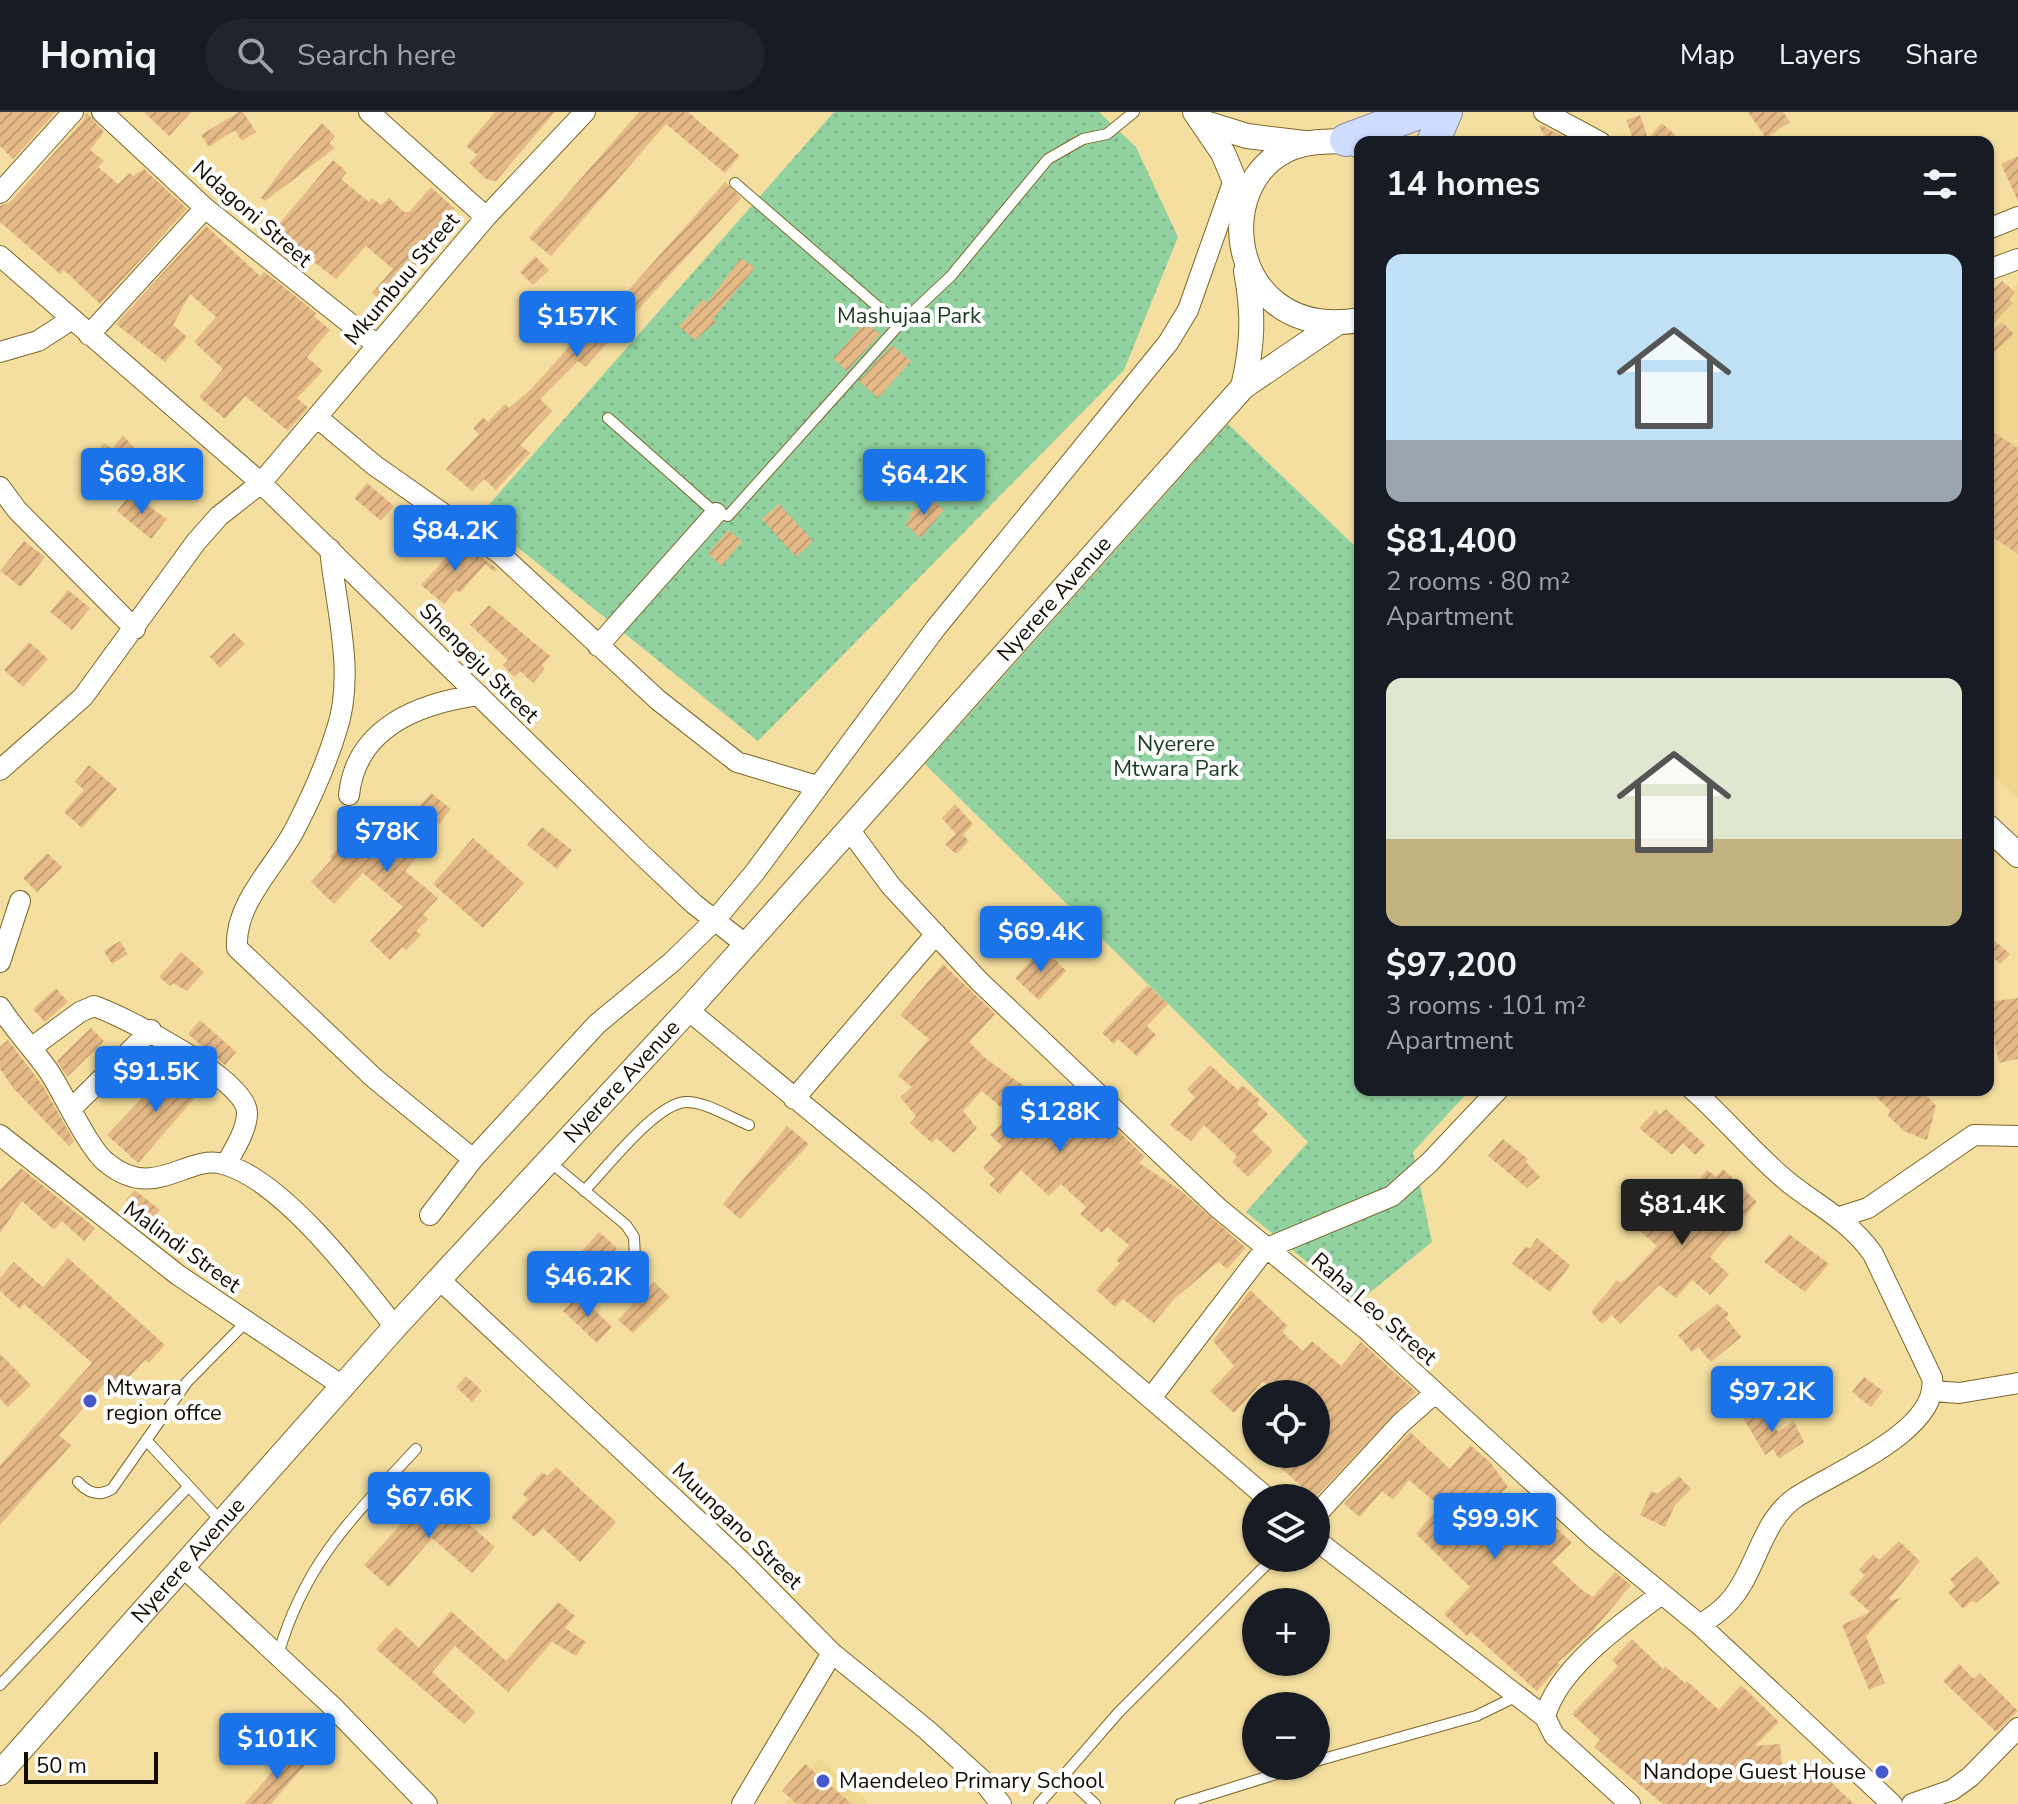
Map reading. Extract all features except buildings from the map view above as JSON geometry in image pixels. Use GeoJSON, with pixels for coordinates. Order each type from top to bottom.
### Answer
{"type":"FeatureCollection","features":[{"type":"Feature","properties":{"kind":"highway"},"geometry":{"type":"LineString","coordinates":[[1367,136],[1421,112]]}},
{"type":"Feature","properties":{"kind":"highway"},"geometry":{"type":"LineString","coordinates":[[1436,136],[1446,112]]}},
{"type":"Feature","properties":{"kind":"street"},"geometry":{"type":"LineString","coordinates":[[0,193],[73,112]]}},
{"type":"Feature","properties":{"kind":"street","name":"Ndagoni Street"},"geometry":{"type":"LineString","coordinates":[[102,112],[205,208],[377,345]]}},
{"type":"Feature","properties":{"kind":"street"},"geometry":{"type":"LineString","coordinates":[[369,112],[486,217]]}},
{"type":"Feature","properties":{"kind":"street","name":"Mkumbuu Street"},"geometry":{"type":"LineString","coordinates":[[0,770],[83,697],[196,542],[219,516],[261,483],[486,217],[585,112]]}},
{"type":"Feature","properties":{"kind":"street"},"geometry":{"type":"LineString","coordinates":[[1544,112],[1589,136]]}},
{"type":"Feature","properties":{"kind":"street"},"geometry":{"type":"LineString","coordinates":[[1200,118],[1247,136],[1304,143],[1353,142]]}},
{"type":"Feature","properties":{"kind":"street"},"geometry":{"type":"LineString","coordinates":[[1200,118],[1244,203]]}},
{"type":"Feature","properties":{"kind":"street"},"geometry":{"type":"LineString","coordinates":[[1243,387],[1253,347],[1254,313],[1240,231],[1244,203],[1257,177],[1278,156],[1304,143]]}},
{"type":"Feature","properties":{"kind":"street"},"geometry":{"type":"LineString","coordinates":[[430,1215],[473,1159],[597,1024],[672,962],[715,920],[755,872],[935,629],[1168,343],[1188,310],[1234,180]]}},
{"type":"Feature","properties":{"kind":"street"},"geometry":{"type":"LineString","coordinates":[[89,335],[205,208]]}},
{"type":"Feature","properties":{"kind":"street"},"geometry":{"type":"LineString","coordinates":[[1994,227],[2018,217]]}},
{"type":"Feature","properties":{"kind":"street","name":"Shengeju Street"},"geometry":{"type":"LineString","coordinates":[[0,256],[261,483],[640,853],[745,944]]}},
{"type":"Feature","properties":{"kind":"street"},"geometry":{"type":"LineString","coordinates":[[1244,258],[1257,285],[1279,307],[1307,320],[1352,321]]}},
{"type":"Feature","properties":{"kind":"street"},"geometry":{"type":"LineString","coordinates":[[1994,268],[2018,259]]}},
{"type":"Feature","properties":{"kind":"street"},"geometry":{"type":"LineString","coordinates":[[0,352],[38,341],[72,319]]}},
{"type":"Feature","properties":{"kind":"street"},"geometry":{"type":"LineString","coordinates":[[1243,387],[1352,321]]}},
{"type":"Feature","properties":{"kind":"street","name":"Nyerere Avenue"},"geometry":{"type":"LineString","coordinates":[[0,1773],[395,1327],[688,1010],[848,828],[1131,517],[1243,387]]}},
{"type":"Feature","properties":{"kind":"street"},"geometry":{"type":"LineString","coordinates":[[318,418],[374,465],[499,553],[667,708],[737,762],[817,786]]}},
{"type":"Feature","properties":{"kind":"street"},"geometry":{"type":"LineString","coordinates":[[0,487],[17,510],[135,629]]}},
{"type":"Feature","properties":{"kind":"street"},"geometry":{"type":"LineString","coordinates":[[598,646],[716,513]]}},
{"type":"Feature","properties":{"kind":"street"},"geometry":{"type":"LineString","coordinates":[[330,549],[346,680],[344,705],[336,733],[294,831],[239,921],[237,948],[374,1078],[473,1159]]}},
{"type":"Feature","properties":{"kind":"street"},"geometry":{"type":"LineString","coordinates":[[349,795],[359,760],[395,720],[444,700],[479,695]]}},
{"type":"Feature","properties":{"kind":"street","name":"Raha Leo Street"},"geometry":{"type":"LineString","coordinates":[[848,828],[891,886],[979,981],[1265,1249],[1366,1329],[1660,1595],[1700,1625],[1892,1804]]}},
{"type":"Feature","properties":{"kind":"street"},"geometry":{"type":"LineString","coordinates":[[1994,833],[2018,855]]}},
{"type":"Feature","properties":{"kind":"street"},"geometry":{"type":"LineString","coordinates":[[0,962],[20,901]]}},
{"type":"Feature","properties":{"kind":"street"},"geometry":{"type":"LineString","coordinates":[[794,1099],[936,934]]}},
{"type":"Feature","properties":{"kind":"street"},"geometry":{"type":"LineString","coordinates":[[31,1048],[80,1012],[94,1006],[151,1030],[219,1078],[245,1104],[245,1124],[226,1164]]}},
{"type":"Feature","properties":{"kind":"street"},"geometry":{"type":"LineString","coordinates":[[0,1007],[73,1107],[106,1163],[122,1171],[160,1179],[205,1162],[226,1164],[272,1194],[314,1229],[395,1327]]}},
{"type":"Feature","properties":{"kind":"street"},"geometry":{"type":"LineString","coordinates":[[688,1010],[1251,1484]]}},
{"type":"Feature","properties":{"kind":"street"},"geometry":{"type":"LineString","coordinates":[[73,1107],[151,1030]]}},
{"type":"Feature","properties":{"kind":"street"},"geometry":{"type":"LineString","coordinates":[[1151,1398],[1265,1249],[1392,1196],[1430,1162],[1492,1096]]}},
{"type":"Feature","properties":{"kind":"street"},"geometry":{"type":"LineString","coordinates":[[1699,1096],[1785,1180],[1840,1217],[1873,1254],[1932,1378],[1934,1391],[1927,1405],[1877,1452],[1786,1505],[1733,1597],[1700,1625]]}},
{"type":"Feature","properties":{"kind":"street","name":"Malindi Street"},"geometry":{"type":"LineString","coordinates":[[0,1135],[120,1231],[245,1323],[344,1387]]}},
{"type":"Feature","properties":{"kind":"street"},"geometry":{"type":"LineString","coordinates":[[1840,1217],[1868,1208],[1974,1135],[2018,1136]]}},
{"type":"Feature","properties":{"kind":"street","name":"Muungano Street"},"geometry":{"type":"LineString","coordinates":[[440,1280],[742,1562],[832,1653],[927,1730],[982,1780],[1001,1804]]}},
{"type":"Feature","properties":{"kind":"street"},"geometry":{"type":"LineString","coordinates":[[1934,1391],[1959,1393],[2018,1383]]}},
{"type":"Feature","properties":{"kind":"street"},"geometry":{"type":"LineString","coordinates":[[1330,1500],[1401,1423],[1435,1393]]}},
{"type":"Feature","properties":{"kind":"street"},"geometry":{"type":"LineString","coordinates":[[1330,1551],[1545,1717],[1554,1735],[1630,1804]]}},
{"type":"Feature","properties":{"kind":"street"},"geometry":{"type":"LineString","coordinates":[[183,1567],[353,1726],[427,1804]]}},
{"type":"Feature","properties":{"kind":"street"},"geometry":{"type":"LineString","coordinates":[[1545,1717],[1549,1703],[1565,1681],[1599,1643],[1660,1595]]}},
{"type":"Feature","properties":{"kind":"street"},"geometry":{"type":"LineString","coordinates":[[742,1804],[832,1653]]}},
{"type":"Feature","properties":{"kind":"street"},"geometry":{"type":"LineString","coordinates":[[1912,1804],[1952,1790],[1970,1777],[2018,1728]]}},
{"type":"Feature","properties":{"kind":"lane"},"geometry":{"type":"LineString","coordinates":[[608,418],[716,513],[721,516],[732,513],[899,325],[951,276],[1048,159],[1083,139],[1107,134],[1134,112]]}},
{"type":"Feature","properties":{"kind":"lane"},"geometry":{"type":"LineString","coordinates":[[735,183],[899,325]]}},
{"type":"Feature","properties":{"kind":"lane"},"geometry":{"type":"LineString","coordinates":[[584,1191],[635,1136],[674,1106],[685,1102],[705,1107],[749,1125]]}},
{"type":"Feature","properties":{"kind":"lane"},"geometry":{"type":"LineString","coordinates":[[548,1161],[626,1225],[634,1237],[635,1259]]}},
{"type":"Feature","properties":{"kind":"lane"},"geometry":{"type":"LineString","coordinates":[[78,1482],[85,1490],[105,1494],[112,1489],[187,1382],[245,1323]]}},
{"type":"Feature","properties":{"kind":"lane"},"geometry":{"type":"LineString","coordinates":[[146,1440],[223,1522]]}},
{"type":"Feature","properties":{"kind":"lane"},"geometry":{"type":"LineString","coordinates":[[278,1655],[288,1619],[319,1559],[416,1449]]}},
{"type":"Feature","properties":{"kind":"lane"},"geometry":{"type":"LineString","coordinates":[[0,1685],[188,1487]]}},
{"type":"Feature","properties":{"kind":"lane"},"geometry":{"type":"LineString","coordinates":[[1039,1804],[1206,1621],[1258,1572]]}},
{"type":"Feature","properties":{"kind":"lane"},"geometry":{"type":"LineString","coordinates":[[1330,1757],[1476,1716],[1517,1696]]}},
{"type":"Feature","properties":{"kind":"lane"},"geometry":{"type":"LineString","coordinates":[[1064,1775],[1095,1804]]}},
{"type":"Feature","properties":{"kind":"lane"},"geometry":{"type":"LineString","coordinates":[[1180,1804],[1257,1780]]}},
{"type":"Feature","properties":{"kind":"shaded area"},"geometry":{"type":"Polygon","coordinates":[[[2018,283],[2018,798],[1994,777],[1994,306],[2018,283]]]}},
{"type":"Feature","properties":{"kind":"shaded area","name":"Maendeleo Primary School"},"geometry":{"type":"Polygon","coordinates":[[[819,1758],[870,1804],[785,1804],[819,1758]]]}},
{"type":"Feature","properties":{"kind":"green space","name":"Mashujaa Park"},"geometry":{"type":"Polygon","coordinates":[[[834,112],[1099,112],[1136,147],[1178,237],[1124,370],[758,741],[479,516],[834,112]]]}},
{"type":"Feature","properties":{"kind":"green space","name":"Nyerere Mtwara Park"},"geometry":{"type":"Polygon","coordinates":[[[1228,424],[1354,545],[1354,1096],[1464,1096],[1413,1152],[1432,1242],[1357,1303],[1246,1212],[1308,1142],[925,764],[1228,424]]]}},
{"type":"Feature","properties":{"kind":"place","name":"Mtwara region offce"},"geometry":{"type":"Point","coordinates":[90,1401]}},
{"type":"Feature","properties":{"kind":"place","name":"Nandope Guest House"},"geometry":{"type":"Point","coordinates":[1882,1772]}},
{"type":"Feature","properties":{"kind":"place","name":"Maendeleo Primary School"},"geometry":{"type":"Point","coordinates":[823,1781]}}]}
